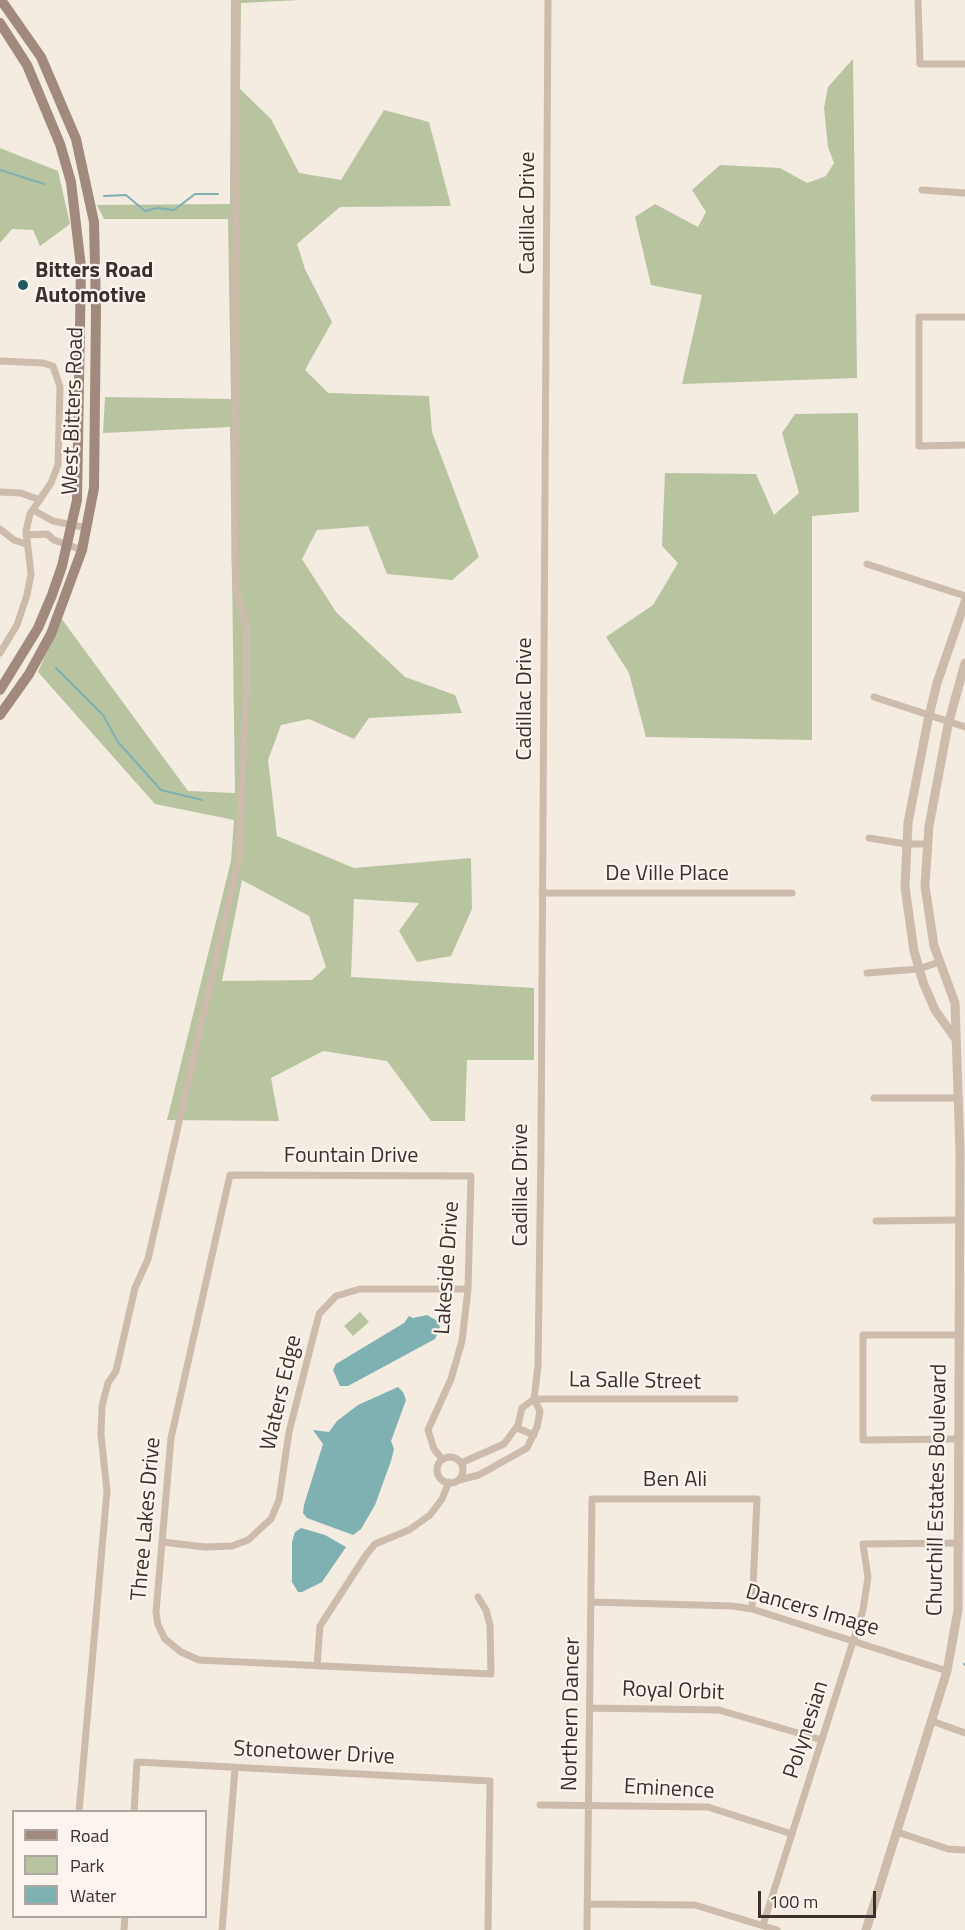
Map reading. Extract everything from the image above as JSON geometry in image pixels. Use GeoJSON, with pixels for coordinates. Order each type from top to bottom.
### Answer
{"type":"FeatureCollection","features":[{"type":"Feature","properties":{"kind":"main road","name":"West Bitters Road"},"geometry":{"type":"LineString","coordinates":[[0,715],[29,674],[51,634],[82,549],[87,528],[94,488],[96,310],[94,222],[76,139],[41,57],[1,0]]}},
{"type":"Feature","properties":{"kind":"main road","name":"West Bitters Road"},"geometry":{"type":"LineString","coordinates":[[0,23],[27,65],[60,144],[78,224],[81,311],[79,467],[72,524],[52,595],[18,664],[0,690]]}},
{"type":"Feature","properties":{"kind":"main road"},"geometry":{"type":"LineString","coordinates":[[81,311],[96,310]]}},
{"type":"Feature","properties":{"kind":"main road"},"geometry":{"type":"LineString","coordinates":[[18,664],[29,674]]}},
{"type":"Feature","properties":{"kind":"street"},"geometry":{"type":"LineString","coordinates":[[79,1810],[107,1491],[101,1436],[102,1406],[108,1383],[116,1371],[135,1288],[148,1259],[239,857],[246,694],[246,625],[236,589],[235,559],[236,0]]}},
{"type":"Feature","properties":{"kind":"street","name":"Cadillac Drive"},"geometry":{"type":"LineString","coordinates":[[534,1399],[538,1366],[548,0]]}},
{"type":"Feature","properties":{"kind":"street"},"geometry":{"type":"LineString","coordinates":[[918,0],[920,64],[965,64]]}},
{"type":"Feature","properties":{"kind":"street"},"geometry":{"type":"LineString","coordinates":[[922,190],[965,193]]}},
{"type":"Feature","properties":{"kind":"street"},"geometry":{"type":"LineString","coordinates":[[965,317],[919,317],[919,446],[965,446]]}},
{"type":"Feature","properties":{"kind":"street"},"geometry":{"type":"LineString","coordinates":[[0,361],[44,363],[53,366],[60,387],[59,454],[51,483],[33,510],[26,535],[31,574],[27,595],[17,625],[0,653]]}},
{"type":"Feature","properties":{"kind":"street"},"geometry":{"type":"LineString","coordinates":[[0,492],[21,493],[40,500]]}},
{"type":"Feature","properties":{"kind":"street"},"geometry":{"type":"LineString","coordinates":[[33,510],[53,521],[87,528]]}},
{"type":"Feature","properties":{"kind":"street"},"geometry":{"type":"LineString","coordinates":[[53,521],[46,528],[51,539],[82,549]]}},
{"type":"Feature","properties":{"kind":"street"},"geometry":{"type":"LineString","coordinates":[[0,529],[14,540],[26,544]]}},
{"type":"Feature","properties":{"kind":"street"},"geometry":{"type":"LineString","coordinates":[[26,535],[47,534]]}},
{"type":"Feature","properties":{"kind":"street"},"geometry":{"type":"LineString","coordinates":[[867,564],[965,596]]}},
{"type":"Feature","properties":{"kind":"street","name":"Churchill Estates Boulevard"},"geometry":{"type":"LineString","coordinates":[[866,1930],[932,1722],[961,1610],[959,1543],[962,1499],[959,1439],[962,1391],[959,1335],[962,1285],[959,1220],[962,1176],[959,1098],[961,1054],[955,1038],[935,1010],[919,969],[908,919],[904,887],[908,823],[930,713],[940,672],[965,602]]}},
{"type":"Feature","properties":{"kind":"street","name":"Churchill Estates Boulevard"},"geometry":{"type":"LineString","coordinates":[[955,1038],[955,1002],[939,962],[928,916],[927,844],[949,721],[965,663]]}},
{"type":"Feature","properties":{"kind":"street"},"geometry":{"type":"LineString","coordinates":[[874,697],[930,713],[965,727]]}},
{"type":"Feature","properties":{"kind":"street"},"geometry":{"type":"LineString","coordinates":[[869,838],[906,844],[927,844]]}},
{"type":"Feature","properties":{"kind":"street","name":"De Ville Place"},"geometry":{"type":"LineString","coordinates":[[542,892],[792,893]]}},
{"type":"Feature","properties":{"kind":"street"},"geometry":{"type":"LineString","coordinates":[[867,974],[919,969],[939,962]]}},
{"type":"Feature","properties":{"kind":"street"},"geometry":{"type":"LineString","coordinates":[[874,1098],[959,1098]]}},
{"type":"Feature","properties":{"kind":"street","name":"Fountain Drive"},"geometry":{"type":"LineString","coordinates":[[230,1175],[471,1176]]}},
{"type":"Feature","properties":{"kind":"street","name":"Three Lakes Drive"},"geometry":{"type":"LineString","coordinates":[[230,1175],[175,1417],[156,1612],[158,1625],[171,1645],[199,1660],[491,1674],[490,1625],[478,1597]]}},
{"type":"Feature","properties":{"kind":"street","name":"Lakeside Drive"},"geometry":{"type":"LineString","coordinates":[[442,1459],[434,1449],[428,1430],[458,1357],[468,1289],[471,1176]]}},
{"type":"Feature","properties":{"kind":"street"},"geometry":{"type":"LineString","coordinates":[[876,1221],[959,1220]]}},
{"type":"Feature","properties":{"kind":"street","name":"Waters Edge"},"geometry":{"type":"LineString","coordinates":[[162,1542],[205,1547],[232,1546],[248,1540],[271,1519],[279,1500],[289,1432],[319,1314],[336,1296],[360,1289],[468,1289]]}},
{"type":"Feature","properties":{"kind":"street"},"geometry":{"type":"LineString","coordinates":[[959,1335],[862,1335],[863,1440],[959,1439]]}},
{"type":"Feature","properties":{"kind":"street"},"geometry":{"type":"LineString","coordinates":[[449,1482],[479,1475],[499,1466],[527,1448],[534,1435],[540,1411],[534,1399],[522,1408],[517,1428],[504,1444],[461,1463]]}},
{"type":"Feature","properties":{"kind":"street","name":"La Salle Street"},"geometry":{"type":"LineString","coordinates":[[534,1399],[735,1400]]}},
{"type":"Feature","properties":{"kind":"street"},"geometry":{"type":"LineString","coordinates":[[517,1428],[534,1435]]}},
{"type":"Feature","properties":{"kind":"street"},"geometry":{"type":"LineString","coordinates":[[492,1451],[499,1466]]}},
{"type":"Feature","properties":{"kind":"street"},"geometry":{"type":"LineString","coordinates":[[449,1482],[438,1473],[438,1465],[442,1459],[451,1457],[461,1463]]}},
{"type":"Feature","properties":{"kind":"street"},"geometry":{"type":"LineString","coordinates":[[459,1480],[462,1475],[461,1463]]}},
{"type":"Feature","properties":{"kind":"street"},"geometry":{"type":"LineString","coordinates":[[316,1666],[320,1626],[366,1555],[375,1544],[409,1530],[430,1515],[442,1499],[449,1482]]}},
{"type":"Feature","properties":{"kind":"street","name":"Ben Ali"},"geometry":{"type":"LineString","coordinates":[[592,1499],[757,1499],[756,1582],[752,1609]]}},
{"type":"Feature","properties":{"kind":"street","name":"Northern Dancer"},"geometry":{"type":"LineString","coordinates":[[587,1930],[592,1499]]}},
{"type":"Feature","properties":{"kind":"street","name":"Polynesian"},"geometry":{"type":"LineString","coordinates":[[763,1925],[854,1641],[867,1587],[863,1544],[959,1543]]}},
{"type":"Feature","properties":{"kind":"street","name":"Dancers Image"},"geometry":{"type":"LineString","coordinates":[[591,1602],[732,1606],[752,1609],[947,1671]]}},
{"type":"Feature","properties":{"kind":"street","name":"Royal Orbit"},"geometry":{"type":"LineString","coordinates":[[590,1708],[719,1710],[822,1740]]}},
{"type":"Feature","properties":{"kind":"street"},"geometry":{"type":"LineString","coordinates":[[932,1722],[965,1733]]}},
{"type":"Feature","properties":{"kind":"street","name":"Stonetower Drive"},"geometry":{"type":"LineString","coordinates":[[134,1810],[137,1762],[490,1781],[488,1930]]}},
{"type":"Feature","properties":{"kind":"street"},"geometry":{"type":"LineString","coordinates":[[222,1930],[235,1769]]}},
{"type":"Feature","properties":{"kind":"street","name":"Eminence"},"geometry":{"type":"LineString","coordinates":[[540,1805],[708,1807],[792,1834]]}},
{"type":"Feature","properties":{"kind":"street"},"geometry":{"type":"LineString","coordinates":[[897,1832],[948,1849],[965,1850]]}},
{"type":"Feature","properties":{"kind":"street"},"geometry":{"type":"LineString","coordinates":[[587,1904],[695,1905],[777,1930]]}},
{"type":"Feature","properties":{"kind":"green space"},"geometry":{"type":"Polygon","coordinates":[[[231,0],[300,0],[241,3],[240,89],[271,119],[299,173],[341,180],[384,110],[429,122],[451,206],[340,207],[297,244],[305,269],[332,322],[305,370],[328,393],[429,396],[432,432],[479,557],[452,580],[387,574],[368,526],[317,530],[302,559],[336,612],[405,677],[455,695],[462,713],[369,718],[354,739],[309,719],[281,725],[268,760],[277,836],[354,868],[471,858],[472,909],[451,956],[417,962],[399,931],[419,903],[354,899],[351,977],[534,988],[534,1060],[467,1060],[465,1121],[431,1121],[387,1061],[323,1051],[271,1078],[279,1121],[167,1120],[231,861],[234,820],[155,804],[38,672],[61,618],[188,791],[235,793],[230,427],[103,433],[105,397],[231,399],[228,219],[104,219],[97,205],[230,204],[231,0]],[[242,880],[222,981],[312,980],[326,967],[309,916],[242,880]]]}},
{"type":"Feature","properties":{"kind":"green space"},"geometry":{"type":"Polygon","coordinates":[[[853,59],[857,378],[682,384],[702,295],[651,285],[635,217],[655,204],[698,227],[706,212],[692,190],[720,165],[780,168],[807,183],[826,176],[834,163],[828,147],[824,108],[828,87],[853,59]]]}},
{"type":"Feature","properties":{"kind":"green space"},"geometry":{"type":"Polygon","coordinates":[[[0,148],[58,171],[70,224],[40,246],[33,230],[12,229],[0,243],[0,148]]]}},
{"type":"Feature","properties":{"kind":"green space"},"geometry":{"type":"Polygon","coordinates":[[[858,413],[859,512],[812,516],[812,740],[646,737],[629,673],[606,637],[653,605],[678,563],[662,546],[665,473],[756,474],[774,515],[799,493],[782,433],[795,414],[858,413]]]}},
{"type":"Feature","properties":{"kind":"green space"},"geometry":{"type":"Polygon","coordinates":[[[360,1312],[369,1322],[353,1336],[344,1326],[360,1312]]]}},
{"type":"Feature","properties":{"kind":"water"},"geometry":{"type":"Polygon","coordinates":[[[427,1315],[436,1320],[440,1327],[435,1339],[348,1386],[340,1386],[333,1370],[336,1364],[404,1323],[409,1316],[413,1318],[427,1315]]]}},
{"type":"Feature","properties":{"kind":"water"},"geometry":{"type":"Polygon","coordinates":[[[398,1387],[406,1400],[391,1441],[394,1449],[391,1461],[375,1505],[361,1529],[353,1535],[307,1518],[303,1513],[304,1505],[323,1444],[313,1430],[329,1432],[337,1421],[358,1405],[398,1387]]]}},
{"type":"Feature","properties":{"kind":"water"},"geometry":{"type":"Polygon","coordinates":[[[301,1528],[325,1535],[346,1547],[322,1582],[298,1592],[292,1582],[292,1542],[295,1532],[301,1528]]]}},
{"type":"Feature","properties":{"kind":"waterway"},"geometry":{"type":"LineString","coordinates":[[0,170],[44,184]]}},
{"type":"Feature","properties":{"kind":"waterway"},"geometry":{"type":"LineString","coordinates":[[104,196],[126,195],[145,211],[157,208],[174,210],[195,194],[218,194]]}},
{"type":"Feature","properties":{"kind":"waterway"},"geometry":{"type":"LineString","coordinates":[[56,668],[103,715],[118,742],[161,790],[202,800]]}},
{"type":"Feature","properties":{"kind":"place","name":"Bitters Road Automotive"},"geometry":{"type":"Point","coordinates":[23,285]}}]}
